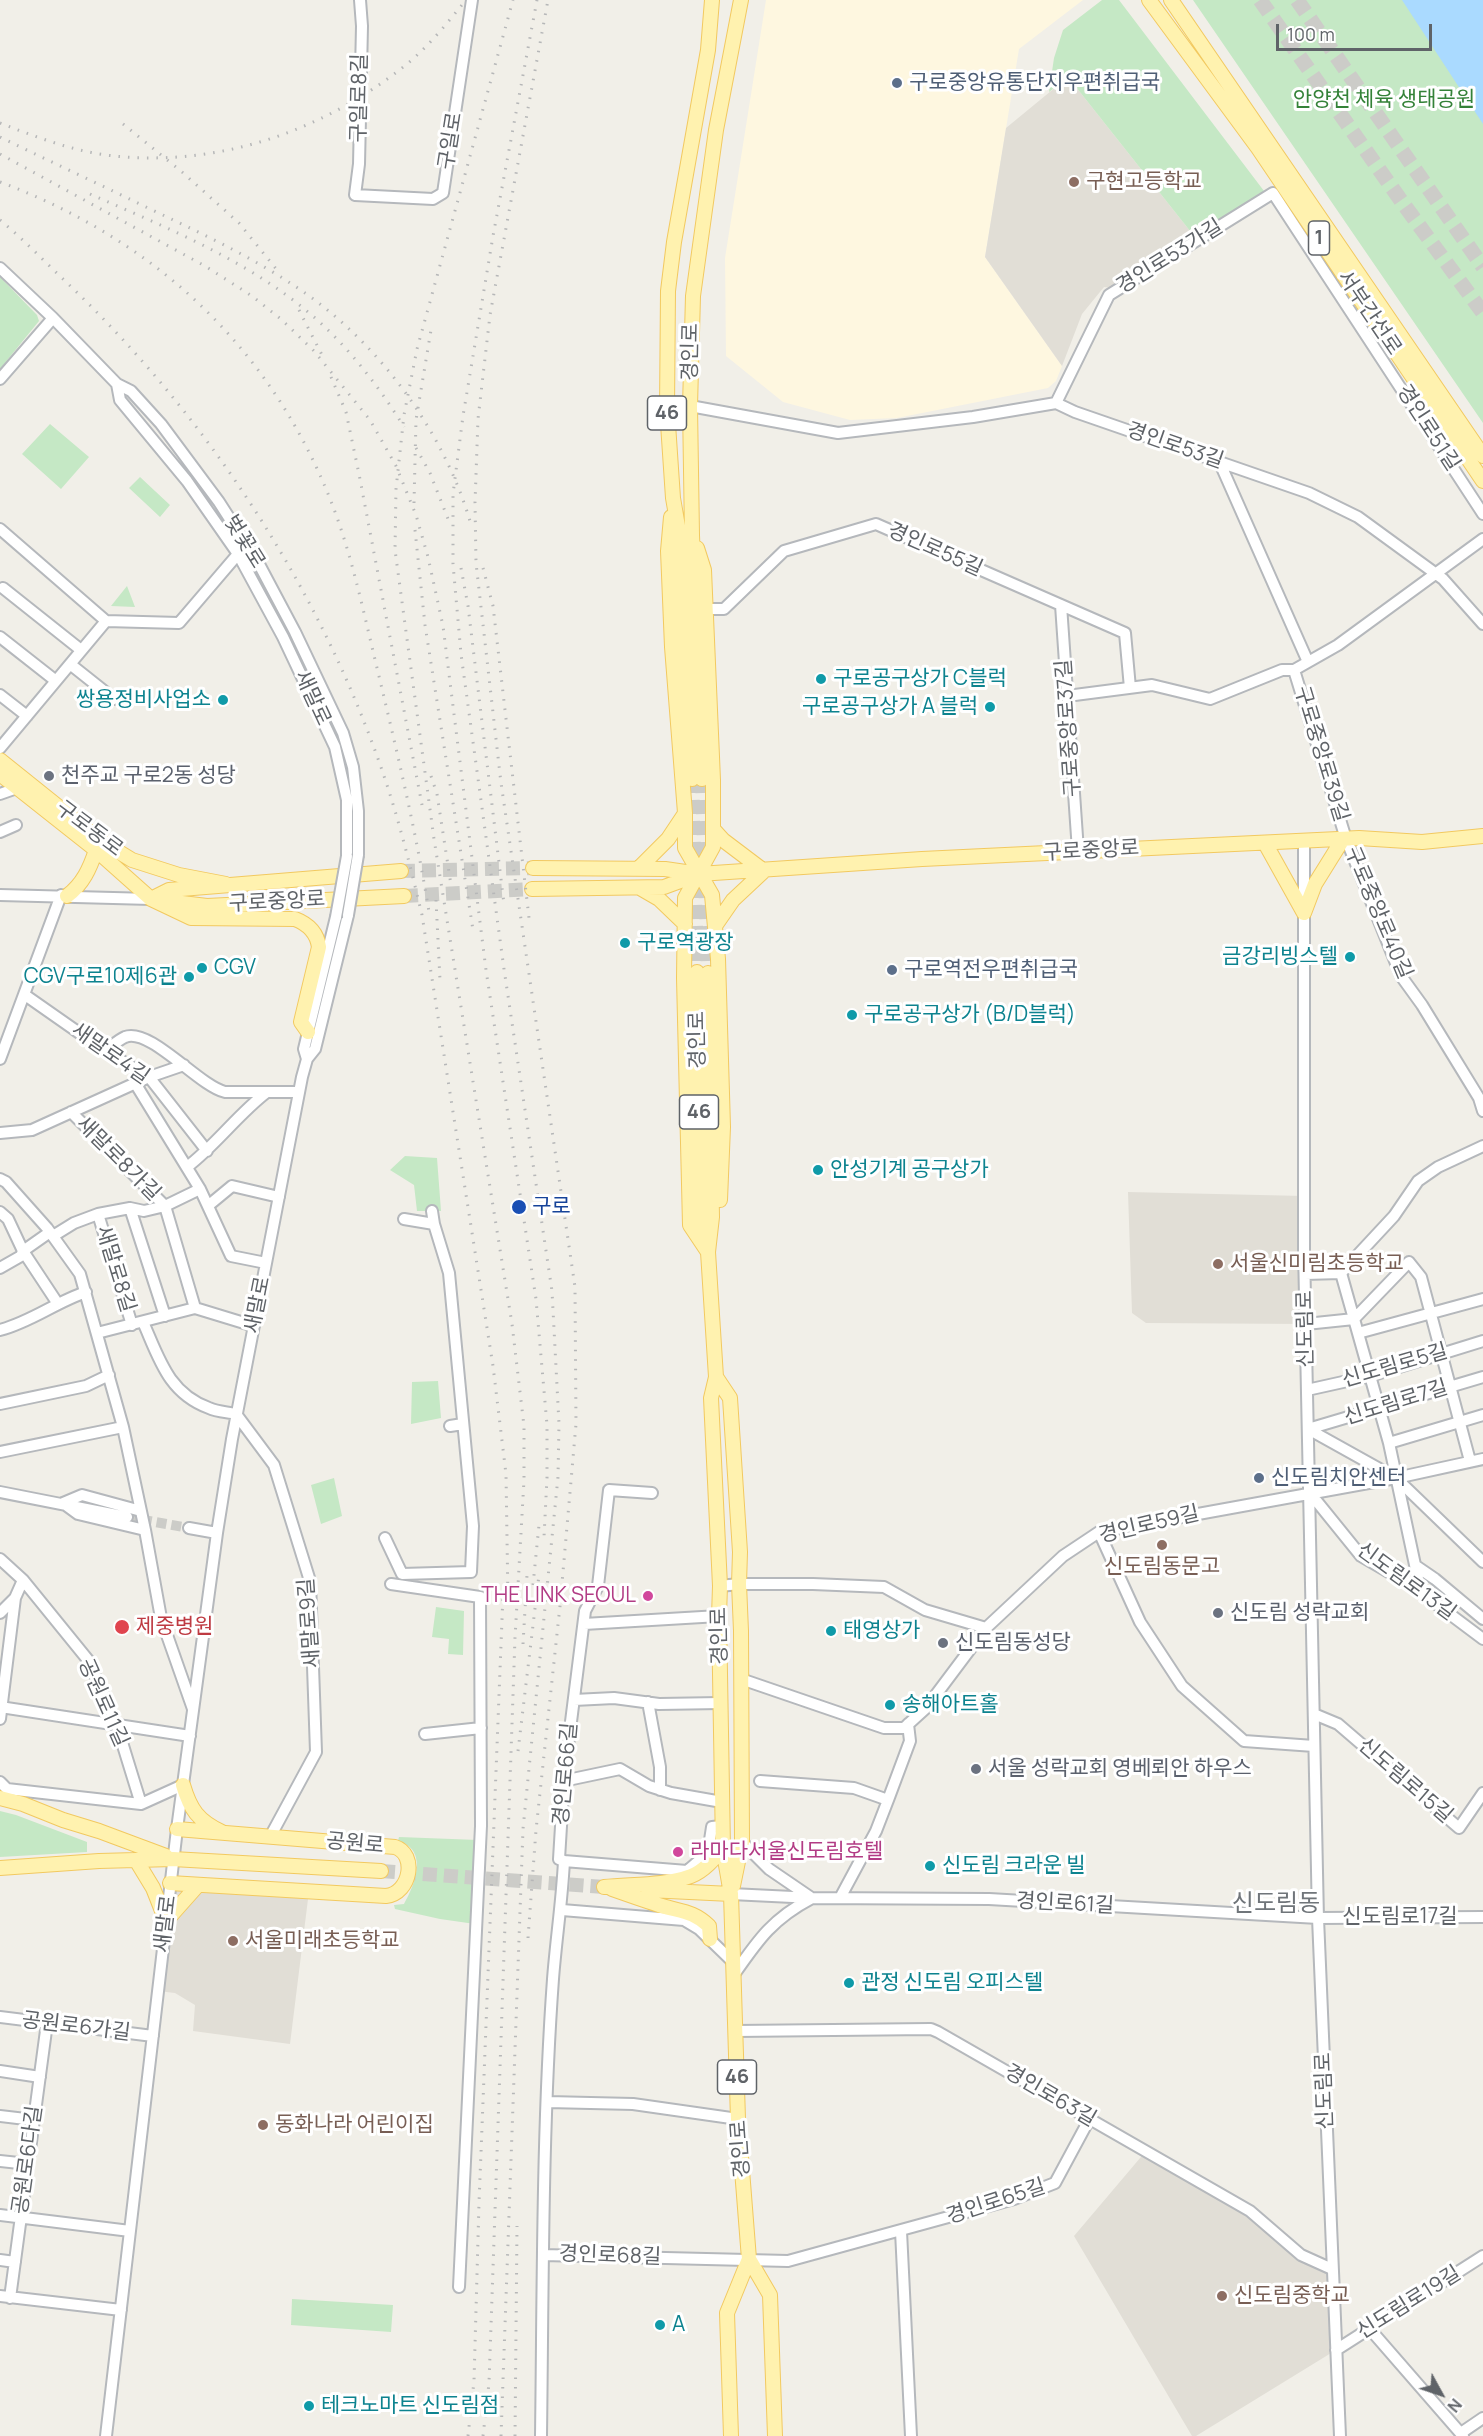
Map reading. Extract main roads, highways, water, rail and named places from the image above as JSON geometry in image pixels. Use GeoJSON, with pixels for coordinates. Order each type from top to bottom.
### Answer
{"type":"FeatureCollection","features":[{"type":"Feature","properties":{"kind":"main road","name":"경인로"},"geometry":{"type":"LineString","coordinates":[[712,0],[708,50],[674,242],[668,291],[667,404],[673,498],[681,544],[697,779],[690,406],[693,296],[716,130],[741,0]]}},
{"type":"Feature","properties":{"kind":"main road","name":"서부간선로"},"geometry":{"type":"LineString","coordinates":[[1149,0],[1258,148],[1483,481]]}},
{"type":"Feature","properties":{"kind":"main road","name":"서부간선로"},"geometry":{"type":"LineString","coordinates":[[1171,0],[1483,456]]}},
{"type":"Feature","properties":{"kind":"main road"},"geometry":{"type":"LineString","coordinates":[[673,498],[668,550],[672,647],[685,813],[685,848],[712,895],[715,926],[723,1127],[719,1215],[708,1252]]}},
{"type":"Feature","properties":{"kind":"main road"},"geometry":{"type":"LineString","coordinates":[[692,535],[704,570],[713,780],[713,846],[685,898],[684,978],[690,1225],[708,1252]]}},
{"type":"Feature","properties":{"kind":"main road","name":"구로동로"},"geometry":{"type":"LineString","coordinates":[[0,760],[104,852],[151,899],[191,918],[295,919],[308,926],[317,937],[319,947],[301,1022],[308,1032]]}},
{"type":"Feature","properties":{"kind":"main road","name":"구로동로"},"geometry":{"type":"LineString","coordinates":[[0,774],[104,852],[179,875],[226,884]]}},
{"type":"Feature","properties":{"kind":"main road"},"geometry":{"type":"LineString","coordinates":[[638,869],[668,839],[685,813]]}},
{"type":"Feature","properties":{"kind":"main road"},"geometry":{"type":"LineString","coordinates":[[713,829],[723,840],[764,871],[733,900],[715,926]]}},
{"type":"Feature","properties":{"kind":"main road","name":"구로중앙로"},"geometry":{"type":"LineString","coordinates":[[533,868],[664,869],[699,874],[1078,851],[1345,839],[1422,842],[1483,836]]}},
{"type":"Feature","properties":{"kind":"main road"},"geometry":{"type":"LineString","coordinates":[[1265,843],[1304,913],[1315,884],[1345,839]]}},
{"type":"Feature","properties":{"kind":"main road"},"geometry":{"type":"LineString","coordinates":[[64,896],[80,883],[104,852]]}},
{"type":"Feature","properties":{"kind":"main road","name":"구로중앙로"},"geometry":{"type":"LineString","coordinates":[[151,899],[169,890],[401,872]]}},
{"type":"Feature","properties":{"kind":"main road","name":"구로중앙로"},"geometry":{"type":"LineString","coordinates":[[532,889],[664,887],[699,874]]}},
{"type":"Feature","properties":{"kind":"main road"},"geometry":{"type":"LineString","coordinates":[[639,887],[659,899],[685,924]]}},
{"type":"Feature","properties":{"kind":"main road","name":"구로중앙로"},"geometry":{"type":"LineString","coordinates":[[151,899],[207,906],[404,896]]}},
{"type":"Feature","properties":{"kind":"main road","name":"경인로"},"geometry":{"type":"LineString","coordinates":[[702,972],[700,1215],[708,1252],[716,1377],[711,1398],[720,1586],[723,1848],[732,1894],[738,2119],[749,2259],[770,2295],[775,2436]]}},
{"type":"Feature","properties":{"kind":"main road","name":"경인로"},"geometry":{"type":"LineString","coordinates":[[716,1377],[730,1398],[740,1552],[742,1842],[732,1894]]}},
{"type":"Feature","properties":{"kind":"main road"},"geometry":{"type":"LineString","coordinates":[[183,1785],[189,1805],[199,1817],[212,1827],[227,1834]]}},
{"type":"Feature","properties":{"kind":"main road","name":"공원로"},"geometry":{"type":"LineString","coordinates":[[0,1798],[173,1859]]}},
{"type":"Feature","properties":{"kind":"main road","name":"공원로"},"geometry":{"type":"LineString","coordinates":[[170,1883],[386,1896],[399,1891],[407,1879],[405,1856],[403,1851],[395,1847],[177,1830]]}},
{"type":"Feature","properties":{"kind":"main road"},"geometry":{"type":"LineString","coordinates":[[604,1887],[692,1876],[708,1865],[723,1848]]}},
{"type":"Feature","properties":{"kind":"main road","name":"공원로"},"geometry":{"type":"LineString","coordinates":[[0,1868],[99,1860],[173,1859],[381,1871]]}},
{"type":"Feature","properties":{"kind":"main road"},"geometry":{"type":"LineString","coordinates":[[136,1860],[153,1888],[166,1921],[198,1885]]}},
{"type":"Feature","properties":{"kind":"main road"},"geometry":{"type":"LineString","coordinates":[[604,1887],[732,1894]]}},
{"type":"Feature","properties":{"kind":"main road"},"geometry":{"type":"LineString","coordinates":[[604,1887],[665,1907],[683,1909],[701,1918],[709,1926],[710,1939]]}},
{"type":"Feature","properties":{"kind":"main road","name":"경인로"},"geometry":{"type":"LineString","coordinates":[[731,2436],[727,2313],[749,2259]]}},
{"type":"Feature","properties":{"kind":"water"},"geometry":{"type":"Polygon","coordinates":[[[1402,0],[1483,0],[1483,124],[1402,0]]]}},
{"type":"Feature","properties":{"kind":"tunnel"},"geometry":{"type":"LineString","coordinates":[[1260,0],[1483,313]]}},
{"type":"Feature","properties":{"kind":"tunnel"},"geometry":{"type":"LineString","coordinates":[[1297,0],[1483,267]]}},
{"type":"Feature","properties":{"kind":"tunnel"},"geometry":{"type":"LineString","coordinates":[[692,779],[697,972]]}},
{"type":"Feature","properties":{"kind":"tunnel"},"geometry":{"type":"LineString","coordinates":[[702,779],[708,973]]}},
{"type":"Feature","properties":{"kind":"tunnel"},"geometry":{"type":"LineString","coordinates":[[401,871],[533,868]]}},
{"type":"Feature","properties":{"kind":"tunnel"},"geometry":{"type":"LineString","coordinates":[[404,896],[532,889]]}},
{"type":"Feature","properties":{"kind":"tunnel"},"geometry":{"type":"LineString","coordinates":[[127,1517],[189,1528]]}},
{"type":"Feature","properties":{"kind":"tunnel"},"geometry":{"type":"LineString","coordinates":[[381,1871],[604,1887]]}},
{"type":"Feature","properties":{"kind":"railway"},"geometry":{"type":"LineString","coordinates":[[0,123],[42,139],[114,156],[154,158],[193,156],[270,139],[342,108],[375,87],[407,64],[423,49],[466,0]]}},
{"type":"Feature","properties":{"kind":"railway"},"geometry":{"type":"LineString","coordinates":[[483,2436],[489,2383],[515,1638],[524,1480],[524,1426],[512,1324],[434,839],[395,550],[396,489],[404,415],[417,349],[513,0]]}},
{"type":"Feature","properties":{"kind":"railway"},"geometry":{"type":"LineString","coordinates":[[501,2436],[523,1829],[558,1477],[559,1424],[552,1291],[504,969],[461,654],[453,564],[453,494],[463,416],[493,236],[537,0]]}},
{"type":"Feature","properties":{"kind":"railway"},"geometry":{"type":"LineString","coordinates":[[528,1938],[536,1830],[560,1606],[576,1424],[575,1287],[501,783],[476,563],[475,503],[478,419],[490,315],[548,0]]}},
{"type":"Feature","properties":{"kind":"railway"},"geometry":{"type":"LineString","coordinates":[[123,124],[239,223],[277,270]]}},
{"type":"Feature","properties":{"kind":"railway"},"geometry":{"type":"LineString","coordinates":[[0,137],[232,249],[293,285],[339,320],[387,369],[428,426],[445,457],[470,521]]}},
{"type":"Feature","properties":{"kind":"railway"},"geometry":{"type":"LineString","coordinates":[[0,154],[205,266],[252,296],[282,320],[314,351],[370,420],[396,466],[416,515],[443,626],[486,970],[536,1299],[547,1425],[544,1537]]}},
{"type":"Feature","properties":{"kind":"railway"},"geometry":{"type":"LineString","coordinates":[[0,182],[55,205],[106,233],[153,265],[196,301],[235,342],[270,386],[300,436],[335,511],[356,580],[406,792],[429,912]]}},
{"type":"Feature","properties":{"kind":"railway"},"geometry":{"type":"LineString","coordinates":[[90,194],[186,237],[248,270],[277,289],[331,333],[370,378],[404,427]]}},
{"type":"Feature","properties":{"kind":"railway"},"geometry":{"type":"LineString","coordinates":[[0,220],[116,332],[212,447],[293,574],[328,641],[359,709],[385,779],[422,915],[493,1366],[506,1474],[508,1602]]}},
{"type":"Feature","properties":{"kind":"railway"},"geometry":{"type":"LineString","coordinates":[[299,310],[322,355]]}},
{"type":"Feature","properties":{"kind":"railway"},"geometry":{"type":"LineString","coordinates":[[414,503],[416,420],[432,324]]}},
{"type":"Feature","properties":{"kind":"railway"},"geometry":{"type":"LineString","coordinates":[[331,377],[346,412],[422,805]]}},
{"type":"Feature","properties":{"kind":"railway"},"geometry":{"type":"LineString","coordinates":[[416,448],[430,473],[450,524]]}},
{"type":"Feature","properties":{"kind":"railway"},"geometry":{"type":"LineString","coordinates":[[415,530],[425,625],[473,930]]}},
{"type":"Feature","properties":{"kind":"railway"},"geometry":{"type":"LineString","coordinates":[[461,568],[468,606],[504,904]]}},
{"type":"Feature","properties":{"kind":"railway"},"geometry":{"type":"LineString","coordinates":[[483,568],[493,606],[529,918]]}},
{"type":"Feature","properties":{"kind":"railway"},"geometry":{"type":"LineString","coordinates":[[431,776],[437,794],[451,885]]}},
{"type":"Feature","properties":{"kind":"railway"},"geometry":{"type":"LineString","coordinates":[[436,900],[440,980]]}},
{"type":"Feature","properties":{"kind":"railway"},"geometry":{"type":"LineString","coordinates":[[533,1585],[539,1525]]}},
{"type":"Feature","properties":{"kind":"railway"},"geometry":{"type":"LineString","coordinates":[[523,1644],[527,1575]]}},
{"type":"Feature","properties":{"kind":"railway"},"geometry":{"type":"LineString","coordinates":[[518,1751],[539,1575]]}},
{"type":"Feature","properties":{"kind":"railway"},"geometry":{"type":"LineString","coordinates":[[468,2436],[474,2381],[503,1594]]}},
{"type":"Feature","properties":{"kind":"railway"},"geometry":{"type":"LineString","coordinates":[[515,2436],[517,2226]]}},
{"type":"Feature","properties":{"kind":"place","name":"구로중앙유통단지우편취급국"},"geometry":{"type":"Point","coordinates":[897,83]}},
{"type":"Feature","properties":{"kind":"place","name":"구현고등학교"},"geometry":{"type":"Point","coordinates":[1074,182]}},
{"type":"Feature","properties":{"kind":"place","name":"구로공구상가 C블럭"},"geometry":{"type":"Point","coordinates":[821,679]}},
{"type":"Feature","properties":{"kind":"place","name":"쌍용정비사업소"},"geometry":{"type":"Point","coordinates":[223,700]}},
{"type":"Feature","properties":{"kind":"place","name":"구로공구상가 A 블럭"},"geometry":{"type":"Point","coordinates":[990,707]}},
{"type":"Feature","properties":{"kind":"place","name":"천주교 구로2동 성당"},"geometry":{"type":"Point","coordinates":[49,776]}},
{"type":"Feature","properties":{"kind":"place","name":"구로역광장"},"geometry":{"type":"Point","coordinates":[625,943]}},
{"type":"Feature","properties":{"kind":"place","name":"금강리빙스텔"},"geometry":{"type":"Point","coordinates":[1350,957]}},
{"type":"Feature","properties":{"kind":"place","name":"CGV"},"geometry":{"type":"Point","coordinates":[202,968]}},
{"type":"Feature","properties":{"kind":"place","name":"구로역전우편취급국"},"geometry":{"type":"Point","coordinates":[892,970]}},
{"type":"Feature","properties":{"kind":"place","name":"CGV구로10제6관"},"geometry":{"type":"Point","coordinates":[189,977]}},
{"type":"Feature","properties":{"kind":"place","name":"구로공구상가 (B/D블럭)"},"geometry":{"type":"Point","coordinates":[852,1015]}},
{"type":"Feature","properties":{"kind":"place","name":"안성기계 공구상가"},"geometry":{"type":"Point","coordinates":[818,1170]}},
{"type":"Feature","properties":{"kind":"place","name":"구로"},"geometry":{"type":"Point","coordinates":[519,1207]}},
{"type":"Feature","properties":{"kind":"place","name":"서울신미림초등학교"},"geometry":{"type":"Point","coordinates":[1218,1264]}},
{"type":"Feature","properties":{"kind":"place","name":"신도림치안센터"},"geometry":{"type":"Point","coordinates":[1259,1478]}},
{"type":"Feature","properties":{"kind":"place","name":"신도림동문고"},"geometry":{"type":"Point","coordinates":[1162,1545]}},
{"type":"Feature","properties":{"kind":"place","name":"THE LINK SEOUL"},"geometry":{"type":"Point","coordinates":[648,1596]}},
{"type":"Feature","properties":{"kind":"place","name":"신도림 성락교회"},"geometry":{"type":"Point","coordinates":[1218,1613]}},
{"type":"Feature","properties":{"kind":"place","name":"제중병원"},"geometry":{"type":"Point","coordinates":[122,1627]}},
{"type":"Feature","properties":{"kind":"place","name":"태영상가"},"geometry":{"type":"Point","coordinates":[831,1631]}},
{"type":"Feature","properties":{"kind":"place","name":"신도림동성당"},"geometry":{"type":"Point","coordinates":[943,1643]}},
{"type":"Feature","properties":{"kind":"place","name":"송해아트홀"},"geometry":{"type":"Point","coordinates":[890,1705]}},
{"type":"Feature","properties":{"kind":"place","name":"서울 성락교회 영베뢰안 하우스"},"geometry":{"type":"Point","coordinates":[976,1769]}},
{"type":"Feature","properties":{"kind":"place","name":"라마다서울신도림호텔"},"geometry":{"type":"Point","coordinates":[678,1852]}},
{"type":"Feature","properties":{"kind":"place","name":"신도림 크라운 빌"},"geometry":{"type":"Point","coordinates":[930,1866]}},
{"type":"Feature","properties":{"kind":"place","name":"서울미래초등학교"},"geometry":{"type":"Point","coordinates":[233,1941]}},
{"type":"Feature","properties":{"kind":"place","name":"관정 신도림 오피스텔"},"geometry":{"type":"Point","coordinates":[849,1983]}},
{"type":"Feature","properties":{"kind":"place","name":"동화나라 어린이집"},"geometry":{"type":"Point","coordinates":[263,2125]}},
{"type":"Feature","properties":{"kind":"place","name":"신도림중학교"},"geometry":{"type":"Point","coordinates":[1222,2296]}},
{"type":"Feature","properties":{"kind":"place","name":"A"},"geometry":{"type":"Point","coordinates":[660,2325]}},
{"type":"Feature","properties":{"kind":"place","name":"테크노마트 신도림점"},"geometry":{"type":"Point","coordinates":[309,2406]}},
{"type":"Feature","properties":{"kind":"district","name":"신도림동"},"geometry":{"type":"Point","coordinates":[1276,1904]}},
{"type":"Feature","properties":{"kind":"park label","name":"안양천 체육 생태공원"},"geometry":{"type":"Point","coordinates":[1384,100]}}]}
